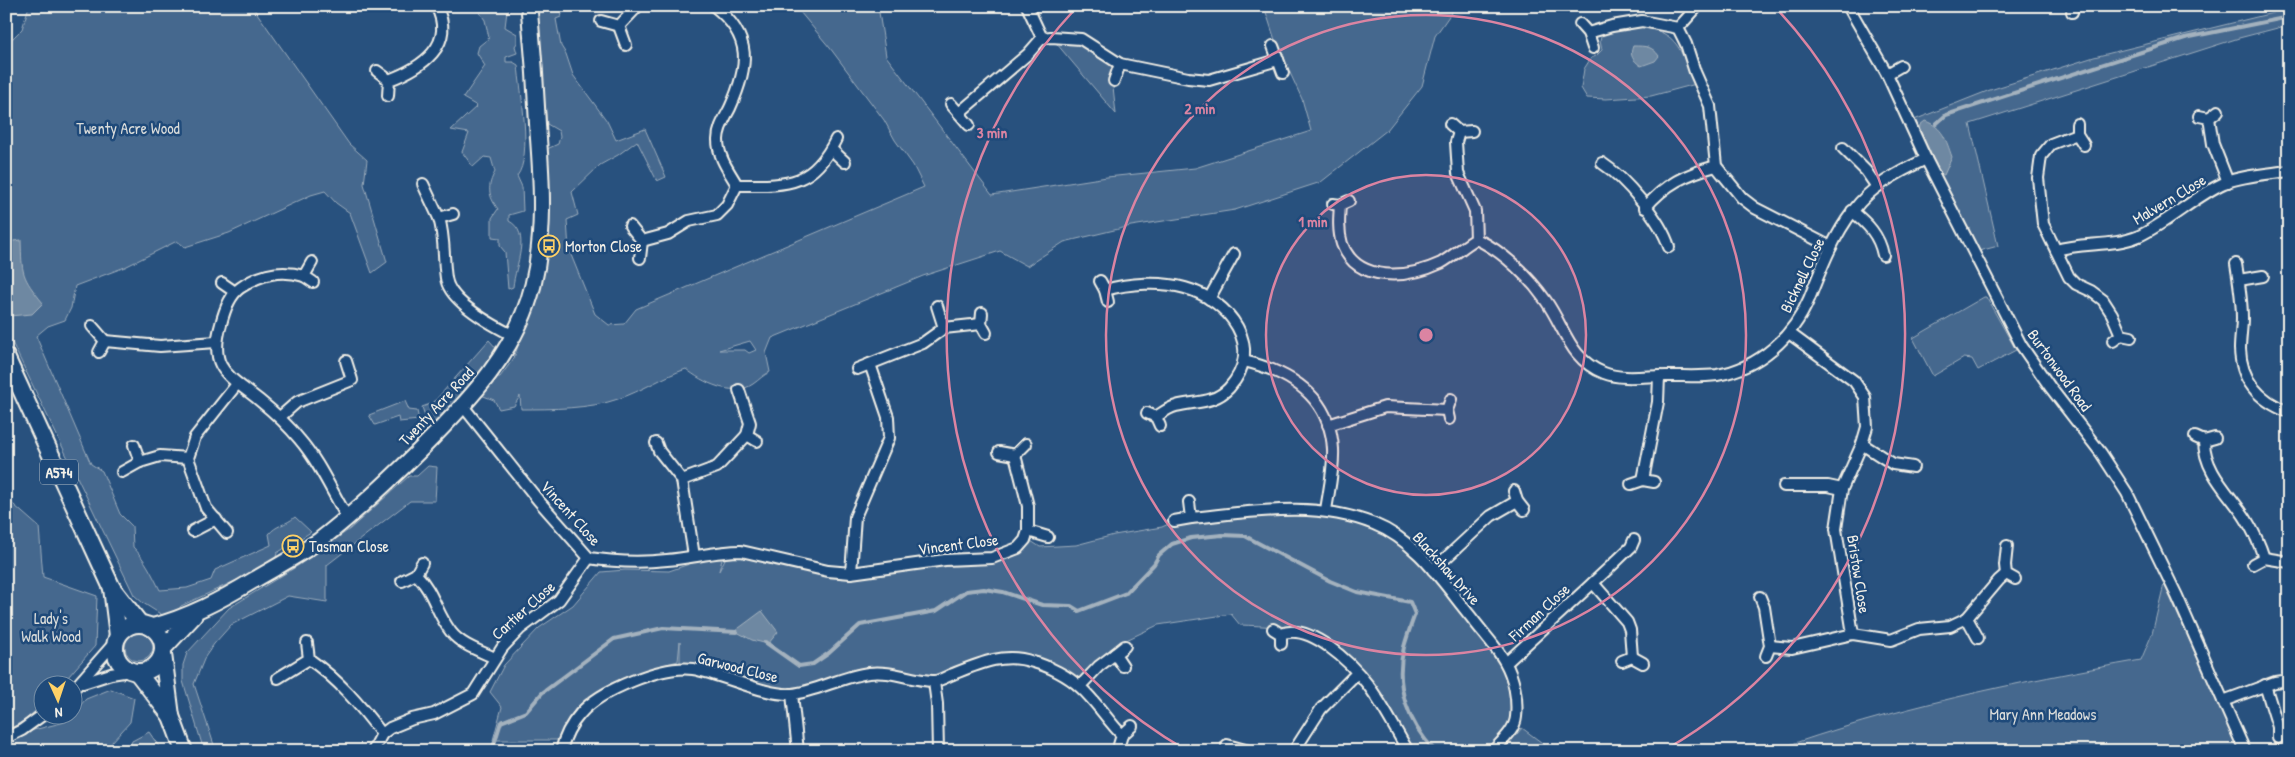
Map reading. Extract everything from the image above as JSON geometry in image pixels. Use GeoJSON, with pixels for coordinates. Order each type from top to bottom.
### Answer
{"type":"FeatureCollection","features":[{"type":"Feature","properties":{"kind":"main road","name":"A574"},"geometry":{"type":"LineString","coordinates":[[6,358],[112,588],[145,626],[160,636],[171,716],[184,751]]}},
{"type":"Feature","properties":{"kind":"main road","name":"A574"},"geometry":{"type":"LineString","coordinates":[[112,588],[117,639],[116,655],[124,667],[134,671],[171,716]]}},
{"type":"Feature","properties":{"kind":"main road"},"geometry":{"type":"LineString","coordinates":[[117,639],[127,627],[145,626]]}},
{"type":"Feature","properties":{"kind":"main road"},"geometry":{"type":"LineString","coordinates":[[134,671],[144,672],[156,666],[163,651]]}},
{"type":"Feature","properties":{"kind":"street"},"geometry":{"type":"LineString","coordinates":[[389,80],[416,67],[434,52],[443,31],[441,18],[436,6]]}},
{"type":"Feature","properties":{"kind":"street","name":"Twenty Acre Road"},"geometry":{"type":"LineString","coordinates":[[145,626],[198,612],[299,554],[347,517],[410,460],[463,406],[489,374],[514,336],[523,318],[533,283],[541,222],[541,172],[529,6]]}},
{"type":"Feature","properties":{"kind":"street"},"geometry":{"type":"LineString","coordinates":[[619,26],[638,6]]}},
{"type":"Feature","properties":{"kind":"street"},"geometry":{"type":"LineString","coordinates":[[714,6],[732,23],[744,53],[742,79],[718,138],[720,154],[737,185]]}},
{"type":"Feature","properties":{"kind":"street"},"geometry":{"type":"LineString","coordinates":[[1027,6],[1042,38]]}},
{"type":"Feature","properties":{"kind":"street"},"geometry":{"type":"LineString","coordinates":[[1678,28],[1698,6]]}},
{"type":"Feature","properties":{"kind":"street","name":"Burtonwood Road"},"geometry":{"type":"LineString","coordinates":[[1848,6],[1887,74],[1926,159],[2022,345],[2050,387],[2102,454],[2127,493],[2177,596],[2245,751]]}},
{"type":"Feature","properties":{"kind":"street"},"geometry":{"type":"LineString","coordinates":[[601,21],[619,26]]}},
{"type":"Feature","properties":{"kind":"street"},"geometry":{"type":"LineString","coordinates":[[1588,33],[1612,26],[1642,21],[1678,28]]}},
{"type":"Feature","properties":{"kind":"street"},"geometry":{"type":"LineString","coordinates":[[1580,24],[1588,33],[1593,48]]}},
{"type":"Feature","properties":{"kind":"street"},"geometry":{"type":"LineString","coordinates":[[619,26],[626,45]]}},
{"type":"Feature","properties":{"kind":"street"},"geometry":{"type":"LineString","coordinates":[[1678,28],[1710,106],[1716,166],[1742,198],[1755,208],[1831,247]]}},
{"type":"Feature","properties":{"kind":"street"},"geometry":{"type":"LineString","coordinates":[[1042,38],[1081,39],[1120,64],[1188,78],[1209,80],[1278,60]]}},
{"type":"Feature","properties":{"kind":"street"},"geometry":{"type":"LineString","coordinates":[[959,113],[1028,54],[1042,38]]}},
{"type":"Feature","properties":{"kind":"street"},"geometry":{"type":"LineString","coordinates":[[1273,46],[1282,72]]}},
{"type":"Feature","properties":{"kind":"street"},"geometry":{"type":"LineString","coordinates":[[1114,81],[1120,64]]}},
{"type":"Feature","properties":{"kind":"street"},"geometry":{"type":"LineString","coordinates":[[1887,74],[1900,66]]}},
{"type":"Feature","properties":{"kind":"street"},"geometry":{"type":"LineString","coordinates":[[376,71],[389,80]]}},
{"type":"Feature","properties":{"kind":"street"},"geometry":{"type":"LineString","coordinates":[[388,96],[389,80]]}},
{"type":"Feature","properties":{"kind":"street"},"geometry":{"type":"LineString","coordinates":[[951,104],[969,125]]}},
{"type":"Feature","properties":{"kind":"street"},"geometry":{"type":"LineString","coordinates":[[2218,111],[2204,117],[2228,182]]}},
{"type":"Feature","properties":{"kind":"street"},"geometry":{"type":"LineString","coordinates":[[1450,124],[1459,132],[1472,131]]}},
{"type":"Feature","properties":{"kind":"street"},"geometry":{"type":"LineString","coordinates":[[2084,145],[2077,129],[2051,144],[2045,150],[2039,163],[2043,224],[2072,281],[2103,300],[2112,314],[2121,338]]}},
{"type":"Feature","properties":{"kind":"street"},"geometry":{"type":"LineString","coordinates":[[1341,203],[1340,231],[1346,252],[1353,260],[1374,272],[1400,274],[1426,268],[1448,258],[1476,239],[1475,211],[1458,173],[1456,142],[1459,132]]}},
{"type":"Feature","properties":{"kind":"street"},"geometry":{"type":"LineString","coordinates":[[737,185],[782,185],[792,183],[809,173],[831,149],[836,139]]}},
{"type":"Feature","properties":{"kind":"street"},"geometry":{"type":"LineString","coordinates":[[1843,148],[1866,171],[1877,186]]}},
{"type":"Feature","properties":{"kind":"street"},"geometry":{"type":"LineString","coordinates":[[831,149],[845,162]]}},
{"type":"Feature","properties":{"kind":"street","name":"Bicknell Close"},"geometry":{"type":"LineString","coordinates":[[1476,239],[1502,254],[1540,293],[1552,310],[1572,348],[1585,363],[1614,376],[1715,375],[1740,369],[1767,354],[1789,333],[1809,299],[1831,247],[1852,211],[1877,186],[1899,172],[1926,159]]}},
{"type":"Feature","properties":{"kind":"street"},"geometry":{"type":"LineString","coordinates":[[1602,163],[1618,175],[1645,208],[1662,230],[1669,247]]}},
{"type":"Feature","properties":{"kind":"street"},"geometry":{"type":"LineString","coordinates":[[1645,208],[1660,192],[1684,176],[1716,166]]}},
{"type":"Feature","properties":{"kind":"street","name":"Malvern Close"},"geometry":{"type":"LineString","coordinates":[[2056,250],[2078,245],[2113,243],[2138,236],[2228,182],[2289,171]]}},
{"type":"Feature","properties":{"kind":"street"},"geometry":{"type":"LineString","coordinates":[[423,184],[439,218],[445,249],[446,278],[451,293],[489,321],[514,336]]}},
{"type":"Feature","properties":{"kind":"street"},"geometry":{"type":"LineString","coordinates":[[642,241],[668,234],[689,221],[717,215],[727,205],[737,185]]}},
{"type":"Feature","properties":{"kind":"street"},"geometry":{"type":"LineString","coordinates":[[1852,211],[1870,226],[1875,233],[1880,241],[1883,255]]}},
{"type":"Feature","properties":{"kind":"street"},"geometry":{"type":"LineString","coordinates":[[439,218],[453,214]]}},
{"type":"Feature","properties":{"kind":"street"},"geometry":{"type":"LineString","coordinates":[[630,226],[642,241],[640,258]]}},
{"type":"Feature","properties":{"kind":"street"},"geometry":{"type":"LineString","coordinates":[[1209,299],[1234,254]]}},
{"type":"Feature","properties":{"kind":"street"},"geometry":{"type":"LineString","coordinates":[[304,276],[312,262]]}},
{"type":"Feature","properties":{"kind":"street"},"geometry":{"type":"LineString","coordinates":[[2236,264],[2242,320],[2240,348],[2245,374],[2249,384],[2263,400],[2289,412]]}},
{"type":"Feature","properties":{"kind":"street"},"geometry":{"type":"LineString","coordinates":[[313,282],[304,276],[292,273],[270,274],[248,282],[235,292],[228,304],[216,342],[216,351],[221,366],[237,384],[280,417],[301,441],[347,517]]}},
{"type":"Feature","properties":{"kind":"street"},"geometry":{"type":"LineString","coordinates":[[2239,280],[2263,276]]}},
{"type":"Feature","properties":{"kind":"street"},"geometry":{"type":"LineString","coordinates":[[222,283],[235,292]]}},
{"type":"Feature","properties":{"kind":"street"},"geometry":{"type":"LineString","coordinates":[[1108,302],[1102,285],[1150,284],[1185,288],[1209,299],[1234,320],[1242,338],[1244,361],[1229,388],[1212,400],[1169,408],[1154,418]]}},
{"type":"Feature","properties":{"kind":"street"},"geometry":{"type":"LineString","coordinates":[[937,306],[944,328]]}},
{"type":"Feature","properties":{"kind":"street"},"geometry":{"type":"LineString","coordinates":[[857,369],[922,342],[944,328],[983,324]]}},
{"type":"Feature","properties":{"kind":"street"},"geometry":{"type":"LineString","coordinates":[[92,326],[106,341],[160,346],[216,342]]}},
{"type":"Feature","properties":{"kind":"street","name":"Bristow Close"},"geometry":{"type":"LineString","coordinates":[[1789,333],[1854,381],[1865,397],[1868,418],[1862,444],[1842,489],[1837,516],[1838,545],[1853,634]]}},
{"type":"Feature","properties":{"kind":"street"},"geometry":{"type":"LineString","coordinates":[[99,352],[106,341]]}},
{"type":"Feature","properties":{"kind":"street"},"geometry":{"type":"LineString","coordinates":[[280,417],[296,402],[352,380],[346,360]]}},
{"type":"Feature","properties":{"kind":"street"},"geometry":{"type":"LineString","coordinates":[[1244,361],[1261,365],[1293,379],[1314,398],[1328,425],[1333,448],[1333,462],[1326,510]]}},
{"type":"Feature","properties":{"kind":"street"},"geometry":{"type":"LineString","coordinates":[[851,573],[856,518],[889,438],[888,417],[870,364]]}},
{"type":"Feature","properties":{"kind":"street"},"geometry":{"type":"LineString","coordinates":[[1643,480],[1658,402],[1659,376]]}},
{"type":"Feature","properties":{"kind":"street"},"geometry":{"type":"LineString","coordinates":[[227,534],[206,508],[188,458],[195,436],[237,384]]}},
{"type":"Feature","properties":{"kind":"street"},"geometry":{"type":"LineString","coordinates":[[682,480],[717,467],[747,435],[750,423],[738,390]]}},
{"type":"Feature","properties":{"kind":"street"},"geometry":{"type":"LineString","coordinates":[[1328,425],[1384,407],[1448,414],[1451,399]]}},
{"type":"Feature","properties":{"kind":"street","name":"Vincent Close"},"geometry":{"type":"LineString","coordinates":[[463,406],[538,500],[589,558],[618,562],[666,560],[741,551],[828,571],[851,573],[945,560],[992,558],[1018,548],[1025,540],[1028,531]]}},
{"type":"Feature","properties":{"kind":"street"},"geometry":{"type":"LineString","coordinates":[[747,435],[757,441]]}},
{"type":"Feature","properties":{"kind":"street"},"geometry":{"type":"LineString","coordinates":[[2215,438],[2199,439],[2207,462],[2223,488],[2247,520],[2259,543],[2264,558]]}},
{"type":"Feature","properties":{"kind":"street"},"geometry":{"type":"LineString","coordinates":[[656,443],[682,480],[694,556]]}},
{"type":"Feature","properties":{"kind":"street"},"geometry":{"type":"LineString","coordinates":[[1015,455],[1026,444]]}},
{"type":"Feature","properties":{"kind":"street"},"geometry":{"type":"LineString","coordinates":[[1862,444],[1893,464],[1913,467]]}},
{"type":"Feature","properties":{"kind":"street"},"geometry":{"type":"LineString","coordinates":[[134,445],[140,462]]}},
{"type":"Feature","properties":{"kind":"street"},"geometry":{"type":"LineString","coordinates":[[999,452],[1015,455]]}},
{"type":"Feature","properties":{"kind":"street"},"geometry":{"type":"LineString","coordinates":[[1015,455],[1028,506],[1028,531],[1048,537]]}},
{"type":"Feature","properties":{"kind":"street"},"geometry":{"type":"LineString","coordinates":[[122,472],[140,462],[160,456],[188,458]]}},
{"type":"Feature","properties":{"kind":"street"},"geometry":{"type":"LineString","coordinates":[[1631,484],[1643,480],[1654,482]]}},
{"type":"Feature","properties":{"kind":"street"},"geometry":{"type":"LineString","coordinates":[[1782,486],[1828,486],[1842,489]]}},
{"type":"Feature","properties":{"kind":"street"},"geometry":{"type":"LineString","coordinates":[[1514,490],[1517,501],[1524,510]]}},
{"type":"Feature","properties":{"kind":"street"},"geometry":{"type":"LineString","coordinates":[[1432,570],[1491,516],[1517,501]]}},
{"type":"Feature","properties":{"kind":"street"},"geometry":{"type":"LineString","coordinates":[[1189,502],[1191,518]]}},
{"type":"Feature","properties":{"kind":"street","name":"Blackshaw Drive"},"geometry":{"type":"LineString","coordinates":[[1174,521],[1302,509],[1326,510],[1374,524],[1394,534],[1413,548],[1506,663],[1514,686],[1516,720],[1510,732],[1493,751]]}},
{"type":"Feature","properties":{"kind":"street"},"geometry":{"type":"LineString","coordinates":[[193,531],[216,519]]}},
{"type":"Feature","properties":{"kind":"street","name":"Firman Close"},"geometry":{"type":"LineString","coordinates":[[1506,663],[1631,547],[1634,540]]}},
{"type":"Feature","properties":{"kind":"street","name":"Bristow Close"},"geometry":{"type":"LineString","coordinates":[[1770,646],[1792,648],[1853,634],[1890,640],[1919,629],[1950,626],[1967,618],[1999,580],[2011,576],[2005,565],[2007,546]]}},
{"type":"Feature","properties":{"kind":"street","name":"Cartier Close"},"geometry":{"type":"LineString","coordinates":[[382,734],[401,722],[434,714],[466,699],[480,686],[495,658],[520,629],[559,600],[589,558]]}},
{"type":"Feature","properties":{"kind":"street"},"geometry":{"type":"LineString","coordinates":[[2253,564],[2264,558],[2289,562]]}},
{"type":"Feature","properties":{"kind":"street"},"geometry":{"type":"LineString","coordinates":[[402,581],[416,574],[422,563]]}},
{"type":"Feature","properties":{"kind":"street","name":"Cartier Close"},"geometry":{"type":"LineString","coordinates":[[416,574],[432,593],[451,632],[468,645],[495,658]]}},
{"type":"Feature","properties":{"kind":"street","name":"Firman Close"},"geometry":{"type":"LineString","coordinates":[[1593,583],[1627,622],[1631,638],[1627,659],[1643,662]]}},
{"type":"Feature","properties":{"kind":"street"},"geometry":{"type":"LineString","coordinates":[[1760,597],[1764,607],[1770,646],[1766,656]]}},
{"type":"Feature","properties":{"kind":"street","name":"Twenty Acre Road"},"geometry":{"type":"LineString","coordinates":[[163,651],[198,612]]}},
{"type":"Feature","properties":{"kind":"street"},"geometry":{"type":"LineString","coordinates":[[1967,618],[1978,638]]}},
{"type":"Feature","properties":{"kind":"street"},"geometry":{"type":"LineString","coordinates":[[1278,635],[1296,631],[1314,638],[1332,649],[1368,686],[1408,751]]}},
{"type":"Feature","properties":{"kind":"street"},"geometry":{"type":"LineString","coordinates":[[82,681],[117,639]]}},
{"type":"Feature","properties":{"kind":"street"},"geometry":{"type":"LineString","coordinates":[[307,643],[309,659],[333,676],[357,702],[382,734],[374,751]]}},
{"type":"Feature","properties":{"kind":"street"},"geometry":{"type":"LineString","coordinates":[[1080,686],[1099,666],[1125,646]]}},
{"type":"Feature","properties":{"kind":"street"},"geometry":{"type":"LineString","coordinates":[[1115,654],[1123,666]]}},
{"type":"Feature","properties":{"kind":"street"},"geometry":{"type":"LineString","coordinates":[[938,751],[937,704],[934,682],[986,660],[1014,657],[1053,670],[1080,686],[1121,740],[1132,726]]}},
{"type":"Feature","properties":{"kind":"street"},"geometry":{"type":"LineString","coordinates":[[278,679],[309,659]]}},
{"type":"Feature","properties":{"kind":"street","name":"Garwood Close"},"geometry":{"type":"LineString","coordinates":[[561,751],[564,738],[580,714],[593,702],[637,680],[658,673],[691,669],[720,675],[760,689],[792,694],[869,673],[889,672],[934,682]]}},
{"type":"Feature","properties":{"kind":"street"},"geometry":{"type":"LineString","coordinates":[[82,686],[111,674],[134,671]]}},
{"type":"Feature","properties":{"kind":"street"},"geometry":{"type":"LineString","coordinates":[[1294,751],[1321,710],[1357,673]]}},
{"type":"Feature","properties":{"kind":"street"},"geometry":{"type":"LineString","coordinates":[[2223,701],[2265,685],[2289,680]]}},
{"type":"Feature","properties":{"kind":"street"},"geometry":{"type":"LineString","coordinates":[[2265,685],[2278,727],[2278,738]]}},
{"type":"Feature","properties":{"kind":"street","name":"Garwood Close"},"geometry":{"type":"LineString","coordinates":[[792,694],[798,751]]}},
{"type":"Feature","properties":{"kind":"street"},"geometry":{"type":"LineString","coordinates":[[6,738],[32,723]]}},
{"type":"Feature","properties":{"kind":"street"},"geometry":{"type":"LineString","coordinates":[[1226,744],[1249,751]]}},
{"type":"Feature","properties":{"kind":"green space","name":"Twenty Acre Wood"},"geometry":{"type":"Polygon","coordinates":[[[29,6],[252,6],[349,144],[367,160],[364,184],[387,262],[372,273],[350,213],[336,203],[325,191],[311,195],[229,233],[185,247],[177,241],[125,267],[75,286],[71,308],[65,320],[48,326],[36,336],[91,464],[102,471],[120,514],[132,526],[133,547],[145,562],[160,590],[187,588],[211,580],[215,570],[271,545],[269,534],[295,517],[311,532],[277,553],[275,561],[245,580],[237,580],[181,606],[178,611],[162,615],[134,595],[6,330],[6,45],[22,29],[29,6]]]}},
{"type":"Feature","properties":{"kind":"green space"},"geometry":{"type":"Polygon","coordinates":[[[475,6],[512,6],[507,11],[505,27],[517,34],[515,46],[517,53],[506,57],[506,62],[513,62],[518,65],[523,106],[524,154],[522,167],[517,176],[522,187],[523,211],[509,215],[509,221],[516,226],[520,233],[521,241],[513,287],[508,289],[505,252],[500,246],[500,238],[492,237],[492,218],[498,209],[492,200],[490,191],[495,172],[491,158],[484,157],[473,167],[462,152],[469,133],[451,130],[477,106],[463,98],[485,66],[477,53],[479,46],[489,38],[485,20],[475,6]]]}},
{"type":"Feature","properties":{"kind":"green space"},"geometry":{"type":"Polygon","coordinates":[[[533,6],[555,6],[555,9],[563,10],[561,17],[556,19],[561,46],[566,54],[573,75],[607,121],[616,140],[645,129],[666,177],[657,181],[637,141],[600,165],[572,192],[578,215],[567,220],[569,250],[595,314],[609,325],[624,324],[636,309],[924,187],[913,165],[895,140],[884,120],[830,48],[795,6],[878,6],[886,56],[992,195],[1107,177],[1195,168],[1311,131],[1302,99],[1275,40],[1264,6],[1456,6],[1435,36],[1422,86],[1387,130],[1321,182],[1235,210],[1131,226],[1064,242],[1027,266],[1000,251],[923,276],[772,338],[766,353],[770,372],[745,388],[727,389],[718,387],[700,379],[686,369],[627,396],[595,405],[570,408],[521,409],[520,396],[514,406],[499,409],[494,400],[481,395],[493,377],[500,377],[514,358],[542,273],[547,149],[558,144],[560,137],[559,131],[547,124],[540,64],[541,54],[536,45],[538,23],[532,13],[533,6]],[[750,341],[719,350],[745,350],[749,353],[756,350],[750,341]]]}},
{"type":"Feature","properties":{"kind":"green space"},"geometry":{"type":"Polygon","coordinates":[[[2289,9],[2289,25],[2239,38],[1970,124],[1998,246],[1972,253],[1909,122],[1990,90],[2094,57],[2289,9]]]}},
{"type":"Feature","properties":{"kind":"green space"},"geometry":{"type":"Polygon","coordinates":[[[1638,27],[1652,29],[1671,38],[1682,53],[1696,84],[1651,96],[1606,99],[1587,98],[1581,88],[1584,69],[1591,58],[1602,50],[1600,41],[1602,33],[1638,27]]]}},
{"type":"Feature","properties":{"kind":"green space"},"geometry":{"type":"Polygon","coordinates":[[[1080,36],[1120,64],[1113,87],[1116,114],[1051,37],[1080,36]]]}},
{"type":"Feature","properties":{"kind":"green space"},"geometry":{"type":"Polygon","coordinates":[[[1986,297],[2016,350],[1978,370],[1972,359],[1964,358],[1933,376],[1913,338],[1986,297]]]}},
{"type":"Feature","properties":{"kind":"green space"},"geometry":{"type":"Polygon","coordinates":[[[489,340],[497,349],[455,403],[434,425],[426,419],[422,407],[433,403],[489,340]]]}},
{"type":"Feature","properties":{"kind":"green space"},"geometry":{"type":"Polygon","coordinates":[[[405,401],[409,410],[417,411],[419,420],[399,422],[398,417],[375,425],[369,415],[405,401]]]}},
{"type":"Feature","properties":{"kind":"green space"},"geometry":{"type":"Polygon","coordinates":[[[428,466],[437,467],[435,501],[410,501],[327,565],[327,602],[288,596],[231,625],[214,644],[205,657],[194,684],[216,751],[204,751],[183,681],[183,665],[187,653],[229,608],[299,565],[350,529],[409,476],[417,476],[428,466]]]}},
{"type":"Feature","properties":{"kind":"green space","name":"Lady's Walk Wood"},"geometry":{"type":"Polygon","coordinates":[[[6,498],[39,527],[43,577],[97,596],[95,646],[71,674],[32,674],[32,714],[6,731],[6,498]]]}},
{"type":"Feature","properties":{"kind":"green space"},"geometry":{"type":"Polygon","coordinates":[[[1302,509],[1374,524],[1433,570],[1506,663],[1517,703],[1509,733],[1493,751],[1405,751],[1353,675],[1328,649],[1314,638],[1298,631],[1278,627],[1240,625],[1231,614],[1158,625],[1120,643],[1123,649],[1080,686],[1014,657],[934,682],[869,673],[792,694],[680,668],[680,642],[678,661],[611,683],[587,698],[574,711],[557,740],[493,740],[502,707],[490,692],[504,665],[539,628],[573,605],[601,572],[625,570],[669,571],[724,552],[719,571],[729,551],[850,572],[946,564],[986,563],[1031,541],[1040,547],[1076,545],[1114,535],[1162,527],[1184,517],[1302,509]]]}},
{"type":"Feature","properties":{"kind":"green space","name":"Mary Ann Meadows"},"geometry":{"type":"Polygon","coordinates":[[[2164,584],[2239,751],[1772,751],[1909,709],[2047,677],[2141,660],[2152,634],[2164,584]]]}},
{"type":"Feature","properties":{"kind":"green space"},"geometry":{"type":"Polygon","coordinates":[[[139,633],[149,637],[153,647],[149,657],[139,661],[129,657],[125,647],[129,637],[139,633]]]}},
{"type":"Feature","properties":{"kind":"green space"},"geometry":{"type":"Polygon","coordinates":[[[111,689],[134,698],[130,722],[112,742],[109,751],[6,751],[6,737],[57,724],[82,724],[82,703],[86,699],[111,689]]]}},
{"type":"Feature","properties":{"kind":"green space"},"geometry":{"type":"Polygon","coordinates":[[[1522,728],[1553,751],[1503,751],[1522,728]]]}},
{"type":"Feature","properties":{"kind":"green space"},"geometry":{"type":"Polygon","coordinates":[[[149,732],[162,751],[128,751],[132,741],[149,732]]]}},
{"type":"Feature","properties":{"kind":"shaded area"},"geometry":{"type":"Polygon","coordinates":[[[1633,46],[1648,47],[1659,56],[1655,61],[1641,66],[1632,58],[1633,46]]]}},
{"type":"Feature","properties":{"kind":"shaded area"},"geometry":{"type":"Polygon","coordinates":[[[1925,121],[1940,131],[1950,151],[1952,157],[1944,175],[1933,170],[1918,137],[1920,125],[1925,121]]]}},
{"type":"Feature","properties":{"kind":"shaded area"},"geometry":{"type":"Polygon","coordinates":[[[21,240],[24,274],[30,287],[43,303],[32,314],[9,316],[6,299],[10,282],[6,277],[6,242],[21,240]]]}},
{"type":"Feature","properties":{"kind":"shaded area"},"geometry":{"type":"Polygon","coordinates":[[[762,611],[778,632],[768,644],[752,640],[735,631],[762,611]]]}},
{"type":"Feature","properties":{"kind":"waterway"},"geometry":{"type":"LineString","coordinates":[[1936,124],[1946,115],[2185,38],[2289,17]]}},
{"type":"Feature","properties":{"kind":"waterway"},"geometry":{"type":"LineString","coordinates":[[765,642],[799,666],[813,664],[829,653],[860,625],[936,611],[966,591],[984,589],[1003,592],[1042,605],[1071,606],[1079,611],[1126,593],[1154,564],[1159,555],[1172,544],[1191,538],[1222,535],[1245,536],[1330,581],[1357,592],[1410,602],[1415,614],[1401,662],[1402,690],[1417,728],[1435,751]]}},
{"type":"Feature","properties":{"kind":"waterway"},"geometry":{"type":"LineString","coordinates":[[492,751],[501,722],[526,712],[542,693],[614,639],[663,628],[737,632]]}},
{"type":"Feature","properties":{"kind":"place","name":"Morton Close"},"geometry":{"type":"Point","coordinates":[549,246]}},
{"type":"Feature","properties":{"kind":"place","name":"Tasman Close"},"geometry":{"type":"Point","coordinates":[293,546]}}]}
